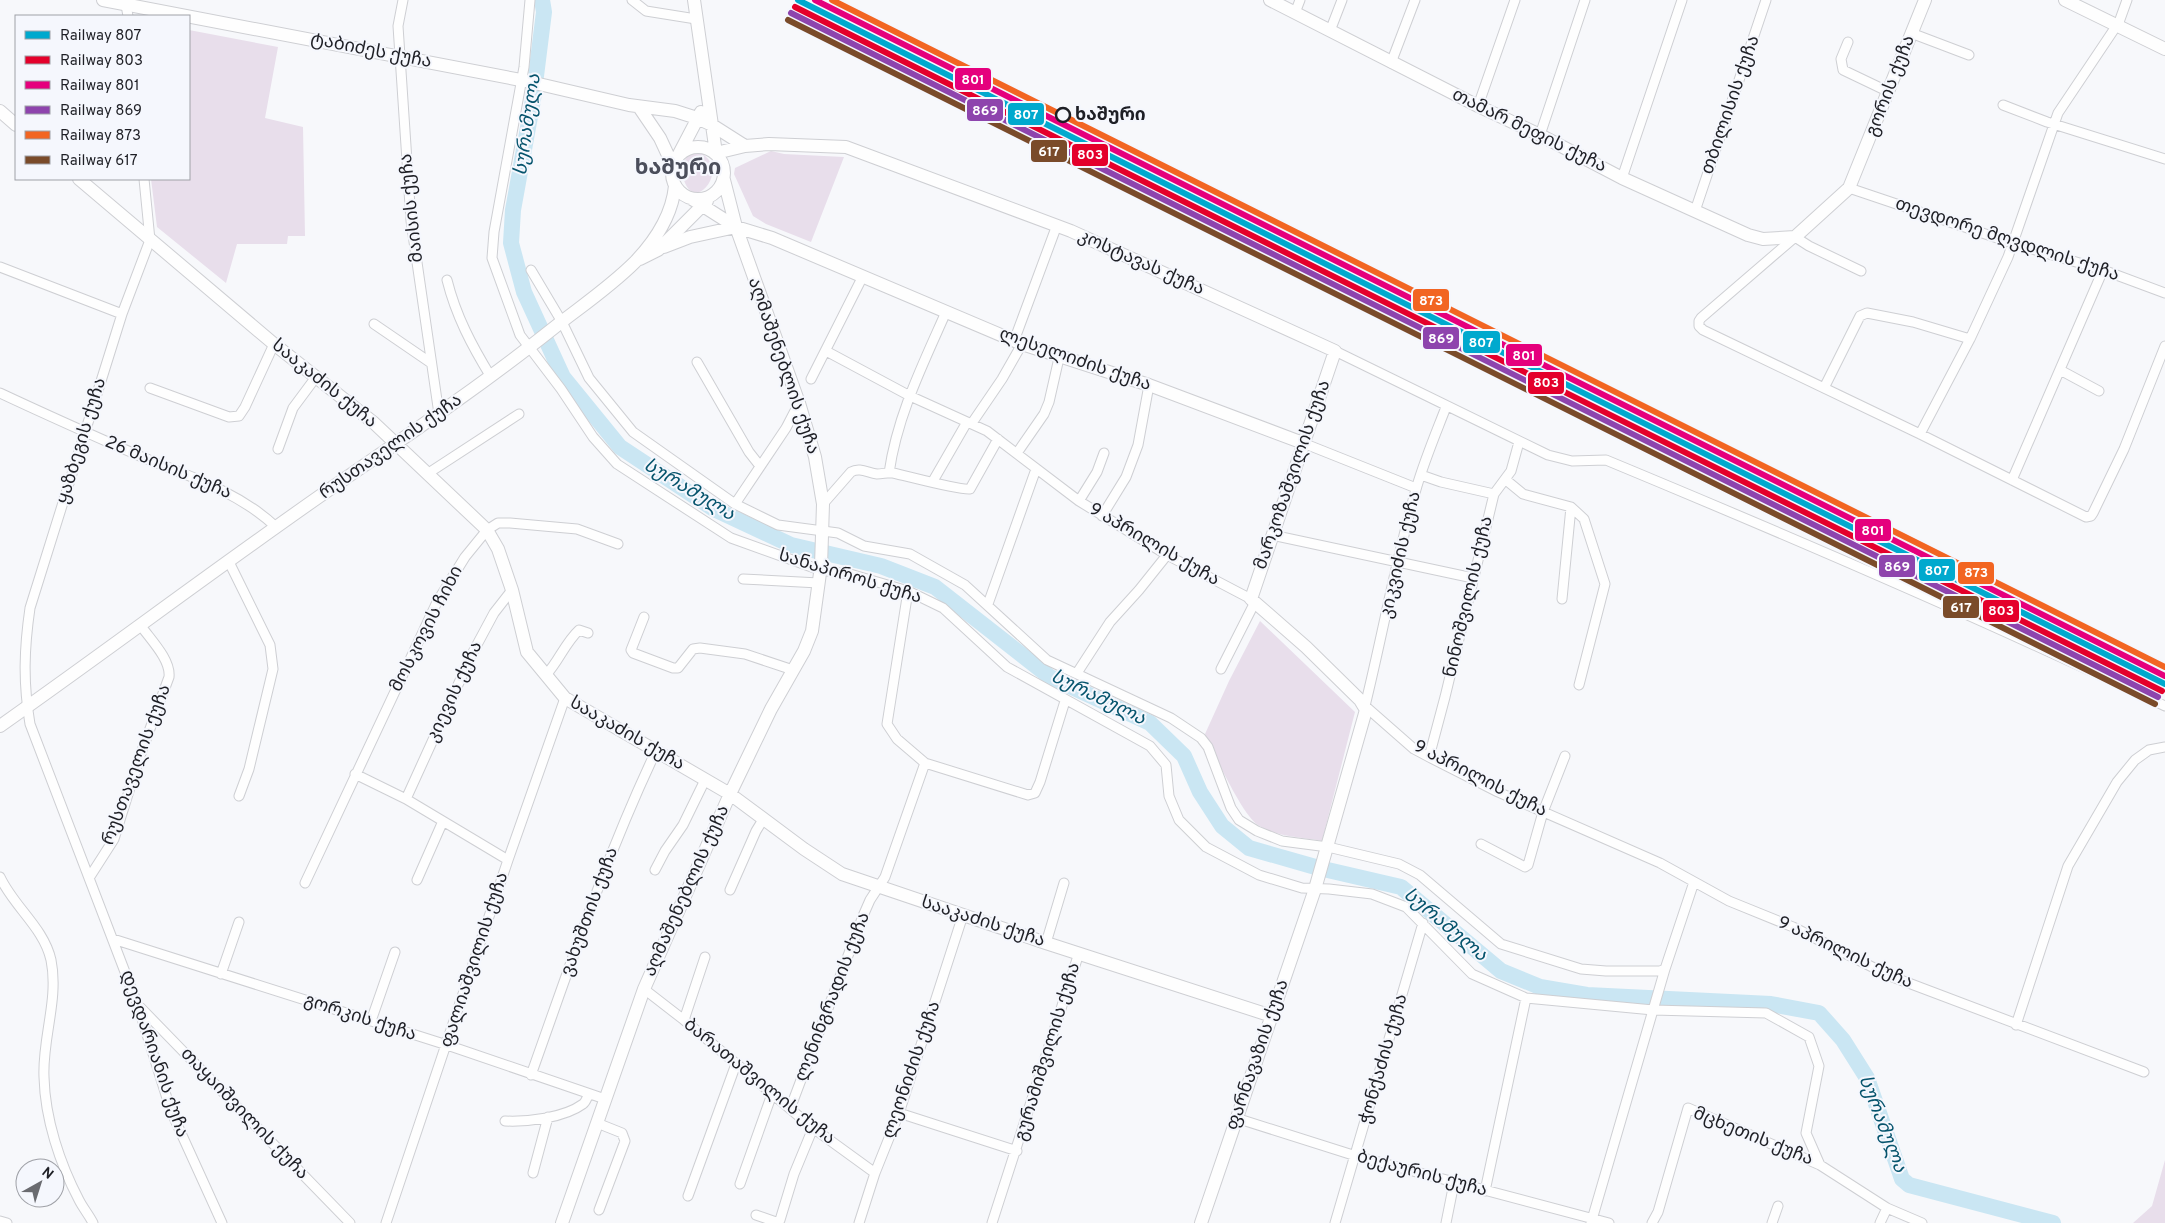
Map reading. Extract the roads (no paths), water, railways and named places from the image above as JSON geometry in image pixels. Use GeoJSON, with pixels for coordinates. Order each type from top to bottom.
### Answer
{"type":"FeatureCollection","features":[{"type":"Feature","properties":{"kind":"street","name":"ტაბიძეს ქუჩა"},"geometry":{"type":"LineString","coordinates":[[103,0],[126,7],[171,15]]}},
{"type":"Feature","properties":{"kind":"street","name":"მაისის ქუჩა"},"geometry":{"type":"LineString","coordinates":[[403,0],[398,26],[411,221],[439,414]]}},
{"type":"Feature","properties":{"kind":"street","name":"სანაპიროს ქუჩა"},"geometry":{"type":"LineString","coordinates":[[530,0],[524,81],[494,232],[492,258],[520,335],[561,389],[593,437],[617,464],[731,538],[820,573],[850,574],[908,591],[944,608],[1007,667],[1150,746],[1166,765],[1169,796],[1179,820],[1206,847],[1259,875],[1302,888],[1329,889],[1384,897],[1406,907],[1472,974],[1526,998],[1653,1010],[1766,1014],[1809,1037],[1819,1066],[1806,1132],[1820,1165]]}},
{"type":"Feature","properties":{"kind":"street"},"geometry":{"type":"LineString","coordinates":[[632,0],[646,11],[696,19]]}},
{"type":"Feature","properties":{"kind":"street"},"geometry":{"type":"LineString","coordinates":[[694,0],[716,153],[724,167],[724,180],[720,187],[712,196],[697,202]]}},
{"type":"Feature","properties":{"kind":"street","name":"თამარ მეფის ქუჩა"},"geometry":{"type":"LineString","coordinates":[[1270,0],[1391,63],[1540,135],[1622,178],[1748,236],[1763,239],[1795,237]]}},
{"type":"Feature","properties":{"kind":"street"},"geometry":{"type":"LineString","coordinates":[[1295,13],[1300,0]]}},
{"type":"Feature","properties":{"kind":"street"},"geometry":{"type":"LineString","coordinates":[[1330,32],[1342,0]]}},
{"type":"Feature","properties":{"kind":"street"},"geometry":{"type":"LineString","coordinates":[[1391,63],[1415,0]]}},
{"type":"Feature","properties":{"kind":"street"},"geometry":{"type":"LineString","coordinates":[[1478,106],[1515,0]]}},
{"type":"Feature","properties":{"kind":"street"},"geometry":{"type":"LineString","coordinates":[[1540,135],[1585,0]]}},
{"type":"Feature","properties":{"kind":"street"},"geometry":{"type":"LineString","coordinates":[[1622,178],[1682,0]]}},
{"type":"Feature","properties":{"kind":"street","name":"თბილისის ქუჩა"},"geometry":{"type":"LineString","coordinates":[[1695,211],[1766,0]]}},
{"type":"Feature","properties":{"kind":"street","name":"გორის ქუჩა"},"geometry":{"type":"LineString","coordinates":[[1795,237],[1849,188],[1858,171],[1924,0]]}},
{"type":"Feature","properties":{"kind":"street"},"geometry":{"type":"LineString","coordinates":[[2065,0],[2165,49]]}},
{"type":"Feature","properties":{"kind":"street"},"geometry":{"type":"LineString","coordinates":[[1920,434],[1970,339],[2008,257],[2058,113],[2118,25],[2127,0]]}},
{"type":"Feature","properties":{"kind":"street","name":"ტაბიძეს ქუჩა"},"geometry":{"type":"LineString","coordinates":[[190,18],[400,56],[639,107],[675,111],[712,125]]}},
{"type":"Feature","properties":{"kind":"street"},"geometry":{"type":"LineString","coordinates":[[1912,33],[1968,55]]}},
{"type":"Feature","properties":{"kind":"street"},"geometry":{"type":"LineString","coordinates":[[1848,42],[1840,59],[1843,70],[1889,92]]}},
{"type":"Feature","properties":{"kind":"street"},"geometry":{"type":"LineString","coordinates":[[708,99],[676,160],[673,178],[675,186],[684,195],[736,227]]}},
{"type":"Feature","properties":{"kind":"street"},"geometry":{"type":"LineString","coordinates":[[2003,105],[2165,159]]}},
{"type":"Feature","properties":{"kind":"street"},"geometry":{"type":"LineString","coordinates":[[639,107],[676,160]]}},
{"type":"Feature","properties":{"kind":"street"},"geometry":{"type":"LineString","coordinates":[[0,111],[15,124]]}},
{"type":"Feature","properties":{"kind":"street"},"geometry":{"type":"LineString","coordinates":[[712,125],[745,146]]}},
{"type":"Feature","properties":{"kind":"street","name":"კოსტავას ქუჩა"},"geometry":{"type":"LineString","coordinates":[[716,153],[745,146],[769,144],[846,146],[1057,225],[1335,351],[1519,442],[1560,459],[1572,461],[1606,460],[1822,550],[2037,644],[2165,706]]}},
{"type":"Feature","properties":{"kind":"street"},"geometry":{"type":"LineString","coordinates":[[676,160],[687,149],[696,147],[706,148],[716,153]]}},
{"type":"Feature","properties":{"kind":"street","name":"სააკაძის ქუჩა"},"geometry":{"type":"LineString","coordinates":[[80,180],[274,344],[396,444],[487,530],[498,549],[512,590],[527,652],[565,698],[730,794],[804,849],[842,874],[1046,943],[1272,1016]]}},
{"type":"Feature","properties":{"kind":"street","name":"ყაზბეგის ქუჩა"},"geometry":{"type":"LineString","coordinates":[[27,707],[24,651],[30,608],[122,314],[150,240],[144,180]]}},
{"type":"Feature","properties":{"kind":"street","name":"აღმაშენებლის ქუჩა"},"geometry":{"type":"LineString","coordinates":[[562,1223],[644,989],[730,794],[812,631],[820,573],[823,504],[815,456],[799,403],[736,227],[724,180]]}},
{"type":"Feature","properties":{"kind":"street","name":"რუსთაველის ქუჩა"},"geometry":{"type":"LineString","coordinates":[[0,726],[276,527],[491,377],[598,295],[635,261],[666,221],[674,202],[675,186]]}},
{"type":"Feature","properties":{"kind":"street","name":"თევდორე მღვდლის ქუჩა"},"geometry":{"type":"LineString","coordinates":[[1849,188],[2012,243],[2104,270],[2165,293]]}},
{"type":"Feature","properties":{"kind":"street","name":"რუსთაველის ქუჩა"},"geometry":{"type":"LineString","coordinates":[[635,261],[658,250],[697,202]]}},
{"type":"Feature","properties":{"kind":"street"},"geometry":{"type":"LineString","coordinates":[[933,481],[969,422],[1002,379],[1018,343],[1057,225]]}},
{"type":"Feature","properties":{"kind":"street"},"geometry":{"type":"LineString","coordinates":[[658,250],[690,237],[736,227]]}},
{"type":"Feature","properties":{"kind":"street","name":"ლესელიძის ქუჩა"},"geometry":{"type":"LineString","coordinates":[[736,227],[772,238],[1018,343],[1059,358],[1149,385],[1416,488]]}},
{"type":"Feature","properties":{"kind":"street"},"geometry":{"type":"LineString","coordinates":[[1861,271],[1809,246],[1795,237],[1701,318],[1699,326],[1703,330],[1920,434],[2086,517],[2090,516],[2124,449],[2165,346]]}},
{"type":"Feature","properties":{"kind":"street"},"geometry":{"type":"LineString","coordinates":[[0,267],[122,314]]}},
{"type":"Feature","properties":{"kind":"street"},"geometry":{"type":"LineString","coordinates":[[531,270],[589,378],[634,432],[735,504],[778,525],[821,533],[838,534],[864,546],[910,554],[965,585],[988,604],[1047,660],[1171,718],[1201,738],[1208,747],[1231,808],[1239,820],[1257,831],[1282,841],[1399,864],[1420,875],[1501,944],[1581,969],[1665,972]]}},
{"type":"Feature","properties":{"kind":"street"},"geometry":{"type":"LineString","coordinates":[[2012,480],[2104,270]]}},
{"type":"Feature","properties":{"kind":"street"},"geometry":{"type":"LineString","coordinates":[[811,379],[863,276]]}},
{"type":"Feature","properties":{"kind":"street"},"geometry":{"type":"LineString","coordinates":[[447,280],[453,302],[471,343],[491,377]]}},
{"type":"Feature","properties":{"kind":"street"},"geometry":{"type":"LineString","coordinates":[[890,473],[893,449],[910,396],[946,312]]}},
{"type":"Feature","properties":{"kind":"street"},"geometry":{"type":"LineString","coordinates":[[1824,388],[1860,316],[1867,313],[1912,322],[1970,339]]}},
{"type":"Feature","properties":{"kind":"street"},"geometry":{"type":"LineString","coordinates":[[374,324],[431,363]]}},
{"type":"Feature","properties":{"kind":"street"},"geometry":{"type":"LineString","coordinates":[[150,388],[228,417],[238,416],[245,407],[274,344]]}},
{"type":"Feature","properties":{"kind":"street","name":"9 აპრილის ქუჩა"},"geometry":{"type":"LineString","coordinates":[[826,351],[910,396],[969,422],[998,439],[1079,501],[1102,516],[1166,555],[1253,600],[1306,647],[1365,706],[1414,749],[1543,812],[1660,863],[1729,901],[1793,927],[1890,976],[2144,1072]]}},
{"type":"Feature","properties":{"kind":"street","name":"მარკოზაშვილის ქუჩა"},"geometry":{"type":"LineString","coordinates":[[1253,600],[1272,535],[1335,351]]}},
{"type":"Feature","properties":{"kind":"street"},"geometry":{"type":"LineString","coordinates":[[1017,453],[1044,414],[1049,402],[1059,358]]}},
{"type":"Feature","properties":{"kind":"street"},"geometry":{"type":"LineString","coordinates":[[697,362],[760,466]]}},
{"type":"Feature","properties":{"kind":"street"},"geometry":{"type":"LineString","coordinates":[[2060,370],[2099,391]]}},
{"type":"Feature","properties":{"kind":"street"},"geometry":{"type":"LineString","coordinates":[[278,449],[293,408],[316,377]]}},
{"type":"Feature","properties":{"kind":"street"},"geometry":{"type":"LineString","coordinates":[[1102,516],[1126,477],[1138,445],[1149,385]]}},
{"type":"Feature","properties":{"kind":"street","name":"26 მაისის ქუჩა"},"geometry":{"type":"LineString","coordinates":[[0,393],[85,432],[224,491],[262,514],[276,527]]}},
{"type":"Feature","properties":{"kind":"street"},"geometry":{"type":"LineString","coordinates":[[735,504],[786,428],[799,403]]}},
{"type":"Feature","properties":{"kind":"street","name":"კიკვიძის ქუჩა"},"geometry":{"type":"LineString","coordinates":[[1365,706],[1384,630],[1397,562],[1416,488],[1446,407]]}},
{"type":"Feature","properties":{"kind":"street"},"geometry":{"type":"LineString","coordinates":[[427,474],[519,414]]}},
{"type":"Feature","properties":{"kind":"street"},"geometry":{"type":"LineString","coordinates":[[823,504],[854,470],[880,474],[890,473],[933,481],[960,489],[970,489],[998,439]]}},
{"type":"Feature","properties":{"kind":"street","name":"ნინოშვილის ქუჩა"},"geometry":{"type":"LineString","coordinates":[[1429,757],[1494,494],[1506,480],[1519,442]]}},
{"type":"Feature","properties":{"kind":"street"},"geometry":{"type":"LineString","coordinates":[[1079,501],[1097,472],[1104,453]]}},
{"type":"Feature","properties":{"kind":"street"},"geometry":{"type":"LineString","coordinates":[[988,604],[1036,469]]}},
{"type":"Feature","properties":{"kind":"street"},"geometry":{"type":"LineString","coordinates":[[1420,475],[1441,482],[1494,494]]}},
{"type":"Feature","properties":{"kind":"street"},"geometry":{"type":"LineString","coordinates":[[1506,480],[1523,494],[1571,507],[1584,519],[1605,584],[1579,685]]}},
{"type":"Feature","properties":{"kind":"street"},"geometry":{"type":"LineString","coordinates":[[1562,599],[1571,507]]}},
{"type":"Feature","properties":{"kind":"street"},"geometry":{"type":"LineString","coordinates":[[487,530],[498,524],[510,523],[578,529],[618,544]]}},
{"type":"Feature","properties":{"kind":"street","name":"მოსკოვის ჩიხი"},"geometry":{"type":"LineString","coordinates":[[305,883],[437,602],[465,557],[487,530]]}},
{"type":"Feature","properties":{"kind":"street"},"geometry":{"type":"LineString","coordinates":[[1272,535],[1473,578]]}},
{"type":"Feature","properties":{"kind":"street"},"geometry":{"type":"LineString","coordinates":[[1077,673],[1110,622],[1139,590],[1166,555]]}},
{"type":"Feature","properties":{"kind":"street"},"geometry":{"type":"LineString","coordinates":[[229,562],[270,644],[273,669],[249,770],[239,796]]}},
{"type":"Feature","properties":{"kind":"street"},"geometry":{"type":"LineString","coordinates":[[743,579],[820,573]]}},
{"type":"Feature","properties":{"kind":"street","name":"კიევის ქუჩა"},"geometry":{"type":"LineString","coordinates":[[406,799],[472,654],[494,613],[512,590]]}},
{"type":"Feature","properties":{"kind":"street"},"geometry":{"type":"LineString","coordinates":[[908,591],[887,724],[898,739],[925,763],[1028,795],[1035,793],[1065,700]]}},
{"type":"Feature","properties":{"kind":"street"},"geometry":{"type":"LineString","coordinates":[[1221,669],[1253,600]]}},
{"type":"Feature","properties":{"kind":"street"},"geometry":{"type":"LineString","coordinates":[[644,617],[631,650],[633,653],[673,668],[678,668],[693,650],[700,648],[745,654],[793,670]]}},
{"type":"Feature","properties":{"kind":"street","name":"რუსთაველის ქუჩა"},"geometry":{"type":"LineString","coordinates":[[89,878],[114,838],[140,756],[169,677],[170,671],[165,661],[141,626]]}},
{"type":"Feature","properties":{"kind":"street"},"geometry":{"type":"LineString","coordinates":[[546,675],[555,665],[572,636],[578,630],[588,633]]}},
{"type":"Feature","properties":{"kind":"street","name":"ფალიაშვილის ქუჩა"},"geometry":{"type":"LineString","coordinates":[[386,1223],[508,860],[565,698]]}},
{"type":"Feature","properties":{"kind":"street"},"geometry":{"type":"LineString","coordinates":[[1327,851],[1361,734],[1366,710],[1365,706]]}},
{"type":"Feature","properties":{"kind":"street"},"geometry":{"type":"LineString","coordinates":[[27,707],[30,724],[113,939]]}},
{"type":"Feature","properties":{"kind":"street"},"geometry":{"type":"LineString","coordinates":[[2016,1025],[2068,866],[2118,782],[2135,760],[2149,750],[2165,747]]}},
{"type":"Feature","properties":{"kind":"street","name":"ვახუშთის ქუჩა"},"geometry":{"type":"LineString","coordinates":[[531,1075],[608,861],[656,751]]}},
{"type":"Feature","properties":{"kind":"street"},"geometry":{"type":"LineString","coordinates":[[1481,844],[1525,866],[1530,862],[1543,812],[1565,756]]}},
{"type":"Feature","properties":{"kind":"street","name":"ლენინგრადის ქუჩა"},"geometry":{"type":"LineString","coordinates":[[790,1109],[863,916],[870,900],[885,877],[925,763]]}},
{"type":"Feature","properties":{"kind":"street"},"geometry":{"type":"LineString","coordinates":[[355,774],[406,799],[508,860]]}},
{"type":"Feature","properties":{"kind":"street"},"geometry":{"type":"LineString","coordinates":[[656,870],[665,851],[683,825],[705,780]]}},
{"type":"Feature","properties":{"kind":"street"},"geometry":{"type":"LineString","coordinates":[[730,890],[756,831],[764,818]]}},
{"type":"Feature","properties":{"kind":"street"},"geometry":{"type":"LineString","coordinates":[[417,880],[443,821]]}},
{"type":"Feature","properties":{"kind":"street","name":"ფარნავაზის ქუჩა"},"geometry":{"type":"LineString","coordinates":[[1201,1223],[1327,851]]}},
{"type":"Feature","properties":{"kind":"street"},"geometry":{"type":"LineString","coordinates":[[0,877],[16,905],[34,924],[51,959],[53,977],[44,1077],[50,1119],[60,1155],[79,1200],[93,1223]]}},
{"type":"Feature","properties":{"kind":"street"},"geometry":{"type":"LineString","coordinates":[[1591,1221],[1653,1010],[1694,882]]}},
{"type":"Feature","properties":{"kind":"street"},"geometry":{"type":"LineString","coordinates":[[1046,943],[1064,883]]}},
{"type":"Feature","properties":{"kind":"street","name":"ლეონიძის ქუჩა"},"geometry":{"type":"LineString","coordinates":[[859,1223],[875,1173],[899,1113],[963,915]]}},
{"type":"Feature","properties":{"kind":"street"},"geometry":{"type":"LineString","coordinates":[[221,974],[239,922]]}},
{"type":"Feature","properties":{"kind":"street","name":"ჭონქაძის ქუჩა"},"geometry":{"type":"LineString","coordinates":[[1335,1223],[1423,924]]}},
{"type":"Feature","properties":{"kind":"street","name":"გორკის ქუჩა"},"geometry":{"type":"LineString","coordinates":[[113,939],[371,1021],[605,1099]]}},
{"type":"Feature","properties":{"kind":"street","name":"დევდარიანის ქუჩა"},"geometry":{"type":"LineString","coordinates":[[113,939],[138,1006],[171,1111],[222,1223]]}},
{"type":"Feature","properties":{"kind":"street"},"geometry":{"type":"LineString","coordinates":[[371,1021],[395,952]]}},
{"type":"Feature","properties":{"kind":"street","name":"გურამიშვილის ქუჩა"},"geometry":{"type":"LineString","coordinates":[[992,1223],[1017,1151],[1079,953]]}},
{"type":"Feature","properties":{"kind":"street"},"geometry":{"type":"LineString","coordinates":[[684,1020],[704,957]]}},
{"type":"Feature","properties":{"kind":"street","name":"ბარათაშვილის ქუჩა"},"geometry":{"type":"LineString","coordinates":[[644,989],[813,1128],[875,1173]]}},
{"type":"Feature","properties":{"kind":"street"},"geometry":{"type":"LineString","coordinates":[[1486,1191],[1526,998]]}},
{"type":"Feature","properties":{"kind":"street","name":"თაყაიშვილის ქუჩა"},"geometry":{"type":"LineString","coordinates":[[138,1006],[350,1223]]}},
{"type":"Feature","properties":{"kind":"street"},"geometry":{"type":"LineString","coordinates":[[688,1196],[736,1064]]}},
{"type":"Feature","properties":{"kind":"street"},"geometry":{"type":"LineString","coordinates":[[505,1121],[519,1122],[548,1117],[584,1103],[589,1094]]}},
{"type":"Feature","properties":{"kind":"street"},"geometry":{"type":"LineString","coordinates":[[740,1184],[772,1094]]}},
{"type":"Feature","properties":{"kind":"street","name":"მცხეთის ქუჩა"},"geometry":{"type":"LineString","coordinates":[[1652,1223],[1658,1212],[1688,1108],[1820,1165],[1887,1208],[1922,1223]]}},
{"type":"Feature","properties":{"kind":"street","name":"გურამიშვილის ქუჩა"},"geometry":{"type":"LineString","coordinates":[[899,1113],[1017,1151]]}},
{"type":"Feature","properties":{"kind":"street"},"geometry":{"type":"LineString","coordinates":[[533,1173],[548,1117]]}},
{"type":"Feature","properties":{"kind":"street","name":"ბექაურის ქუჩა"},"geometry":{"type":"LineString","coordinates":[[1236,1118],[1356,1156],[1591,1221],[1609,1223]]}},
{"type":"Feature","properties":{"kind":"street"},"geometry":{"type":"LineString","coordinates":[[597,1123],[622,1133],[625,1140],[599,1210]]}},
{"type":"Feature","properties":{"kind":"street"},"geometry":{"type":"LineString","coordinates":[[756,1215],[776,1222],[780,1220],[794,1174],[813,1128]]}},
{"type":"Feature","properties":{"kind":"street"},"geometry":{"type":"LineString","coordinates":[[1446,1223],[1454,1183]]}},
{"type":"Feature","properties":{"kind":"street"},"geometry":{"type":"LineString","coordinates":[[1772,1223],[1778,1206]]}},
{"type":"Feature","properties":{"kind":"street"},"geometry":{"type":"LineString","coordinates":[[1880,1223],[1887,1208]]}},
{"type":"Feature","properties":{"kind":"street"},"geometry":{"type":"LineString","coordinates":[[0,1221],[7,1223]]}},
{"type":"Feature","properties":{"kind":"waterway","name":"სურამულა"},"geometry":{"type":"LineString","coordinates":[[542,0],[544,12],[533,100],[513,210],[511,243],[524,292],[563,377],[620,447],[714,509],[791,545],[881,566],[935,587],[1050,677],[1150,723],[1184,756],[1200,792],[1222,826],[1249,848],[1319,868],[1401,887],[1501,971],[1540,987],[1587,995],[1771,1004],[1819,1013],[1843,1040],[1867,1078],[1902,1179],[1909,1185],[2053,1223]]}},
{"type":"Feature","properties":{"kind":"railway"},"geometry":{"type":"LineString","coordinates":[[831,0],[2013,590],[2083,635]]}},
{"type":"Feature","properties":{"kind":"rail line","name":"807"},"geometry":{"type":"LineString","coordinates":[[798,0],[2165,684]]}},
{"type":"Feature","properties":{"kind":"rail line","name":"801"},"geometry":{"type":"LineString","coordinates":[[815,0],[2165,676]]}},
{"type":"Feature","properties":{"kind":"rail line","name":"873"},"geometry":{"type":"LineString","coordinates":[[832,0],[2165,667]]}},
{"type":"Feature","properties":{"kind":"rail line","name":"803"},"geometry":{"type":"LineString","coordinates":[[795,7],[2162,691]]}},
{"type":"Feature","properties":{"kind":"rail line","name":"869"},"geometry":{"type":"LineString","coordinates":[[791,13],[2158,697]]}},
{"type":"Feature","properties":{"kind":"rail line","name":"617"},"geometry":{"type":"LineString","coordinates":[[788,20],[2155,704]]}},
{"type":"Feature","properties":{"kind":"place","name":"ხაშური"},"geometry":{"type":"Point","coordinates":[1063,115]}},
{"type":"Feature","properties":{"kind":"district","name":"ხაშური"},"geometry":{"type":"Point","coordinates":[678,168]}}]}
